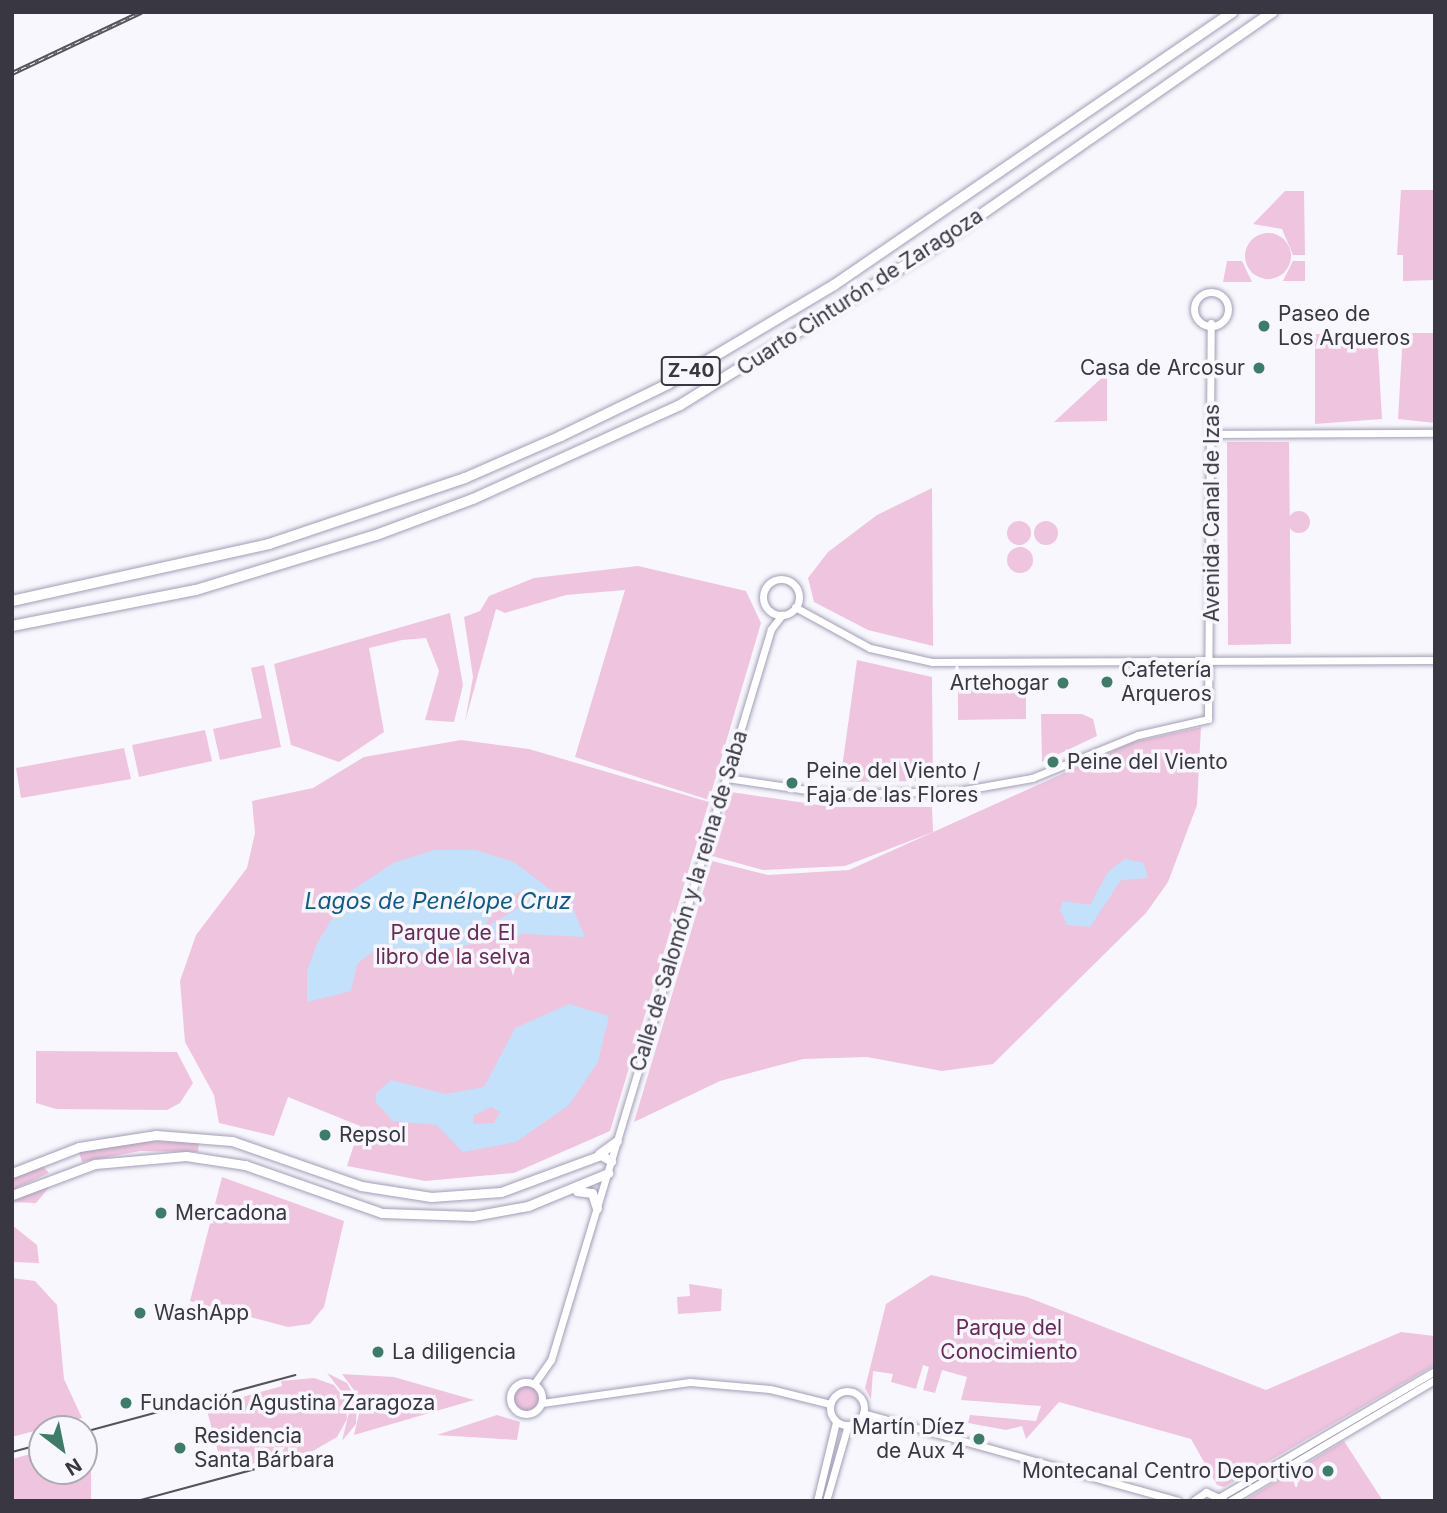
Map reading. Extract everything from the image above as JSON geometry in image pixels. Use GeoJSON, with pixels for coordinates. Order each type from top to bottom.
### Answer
{"type":"FeatureCollection","features":[{"type":"Feature","properties":{"kind":"highway","name":"Cuarto Cinturón de Zaragoza"},"geometry":{"type":"LineString","coordinates":[[12,598],[82,589],[190,566],[369,513],[465,478],[668,384],[834,285],[1233,12]]}},
{"type":"Feature","properties":{"kind":"highway","name":"Cuarto Cinturón de Zaragoza"},"geometry":{"type":"LineString","coordinates":[[12,628],[196,590],[376,535],[473,499],[680,405],[933,248],[1273,12]]}},
{"type":"Feature","properties":{"kind":"main road"},"geometry":{"type":"LineString","coordinates":[[12,1173],[93,1143],[180,1135],[253,1146],[386,1192],[457,1197],[523,1187],[591,1158],[617,1142]]}},
{"type":"Feature","properties":{"kind":"main road"},"geometry":{"type":"LineString","coordinates":[[591,1158],[604,1155],[611,1161]]}},
{"type":"Feature","properties":{"kind":"main road"},"geometry":{"type":"LineString","coordinates":[[12,1195],[94,1164],[169,1156],[245,1165],[348,1205],[414,1217],[501,1212],[569,1192],[603,1175],[603,1166],[591,1158]]}},
{"type":"Feature","properties":{"kind":"main road"},"geometry":{"type":"LineString","coordinates":[[569,1192],[588,1190],[597,1208]]}},
{"type":"Feature","properties":{"kind":"street"},"geometry":{"type":"LineString","coordinates":[[1219,295],[1230,313],[1211,323],[1195,319],[1191,306],[1198,297],[1219,295]]}},
{"type":"Feature","properties":{"kind":"street","name":"Avenida Canal de Izas"},"geometry":{"type":"LineString","coordinates":[[727,778],[834,794],[959,791],[1032,778],[1138,734],[1208,719],[1213,661],[1211,323]]}},
{"type":"Feature","properties":{"kind":"street"},"geometry":{"type":"LineString","coordinates":[[1211,434],[1435,433]]}},
{"type":"Feature","properties":{"kind":"street"},"geometry":{"type":"LineString","coordinates":[[778,579],[796,587],[795,607],[782,615],[768,610],[764,590],[778,579]]}},
{"type":"Feature","properties":{"kind":"street"},"geometry":{"type":"LineString","coordinates":[[795,607],[848,639],[908,659],[1435,660]]}},
{"type":"Feature","properties":{"kind":"street","name":"Calle de Salomón y la reina de Saba"},"geometry":{"type":"LineString","coordinates":[[768,610],[771,629]]}},
{"type":"Feature","properties":{"kind":"street","name":"Calle de Salomón y la reina de Saba"},"geometry":{"type":"LineString","coordinates":[[534,1384],[550,1365],[597,1208],[603,1175],[617,1142],[771,629],[782,615]]}},
{"type":"Feature","properties":{"kind":"street"},"geometry":{"type":"LineString","coordinates":[[1193,1501],[1206,1492],[1222,1499],[1435,1371]]}},
{"type":"Feature","properties":{"kind":"street"},"geometry":{"type":"LineString","coordinates":[[1230,1501],[1435,1380]]}},
{"type":"Feature","properties":{"kind":"street"},"geometry":{"type":"LineString","coordinates":[[541,1403],[534,1384],[515,1386],[510,1405],[527,1415],[541,1403],[690,1382],[757,1387],[830,1404],[850,1391],[862,1399],[863,1413]]}},
{"type":"Feature","properties":{"kind":"street"},"geometry":{"type":"LineString","coordinates":[[817,1501],[836,1422],[830,1404]]}},
{"type":"Feature","properties":{"kind":"street"},"geometry":{"type":"LineString","coordinates":[[826,1501],[848,1425],[863,1413]]}},
{"type":"Feature","properties":{"kind":"street"},"geometry":{"type":"LineString","coordinates":[[863,1413],[1178,1501]]}},
{"type":"Feature","properties":{"kind":"street"},"geometry":{"type":"LineString","coordinates":[[836,1422],[848,1425]]}},
{"type":"Feature","properties":{"kind":"green space"},"geometry":{"type":"Polygon","coordinates":[[[1401,190],[1435,190],[1435,280],[1403,281],[1403,255],[1397,255],[1401,190]]]}},
{"type":"Feature","properties":{"kind":"green space"},"geometry":{"type":"Polygon","coordinates":[[[1285,191],[1304,191],[1305,255],[1293,255],[1282,229],[1253,224],[1285,191]]]}},
{"type":"Feature","properties":{"kind":"green space"},"geometry":{"type":"Polygon","coordinates":[[[1268,233],[1284,240],[1291,256],[1284,272],[1268,279],[1252,272],[1245,256],[1252,240],[1268,233]]]}},
{"type":"Feature","properties":{"kind":"green space"},"geometry":{"type":"Polygon","coordinates":[[[1227,261],[1242,261],[1252,282],[1223,282],[1227,261]]]}},
{"type":"Feature","properties":{"kind":"green space"},"geometry":{"type":"Polygon","coordinates":[[[1293,261],[1305,261],[1305,281],[1283,281],[1293,261]]]}},
{"type":"Feature","properties":{"kind":"green space"},"geometry":{"type":"Polygon","coordinates":[[[1377,333],[1382,419],[1315,424],[1315,334],[1377,333]]]}},
{"type":"Feature","properties":{"kind":"green space"},"geometry":{"type":"Polygon","coordinates":[[[1403,333],[1435,333],[1435,423],[1398,419],[1403,333]]]}},
{"type":"Feature","properties":{"kind":"green space"},"geometry":{"type":"Polygon","coordinates":[[[1107,373],[1107,421],[1054,422],[1107,373]]]}},
{"type":"Feature","properties":{"kind":"green space"},"geometry":{"type":"Polygon","coordinates":[[[1227,442],[1289,442],[1291,644],[1228,645],[1227,442]]]}},
{"type":"Feature","properties":{"kind":"green space"},"geometry":{"type":"Polygon","coordinates":[[[932,488],[933,646],[868,630],[814,602],[808,578],[828,552],[877,515],[932,488]]]}},
{"type":"Feature","properties":{"kind":"green space"},"geometry":{"type":"Polygon","coordinates":[[[1299,511],[1307,514],[1310,522],[1307,530],[1299,533],[1291,530],[1288,522],[1291,514],[1299,511]]]}},
{"type":"Feature","properties":{"kind":"green space"},"geometry":{"type":"Polygon","coordinates":[[[1019,521],[1028,524],[1031,533],[1028,542],[1019,545],[1010,542],[1007,533],[1010,524],[1019,521]]]}},
{"type":"Feature","properties":{"kind":"green space"},"geometry":{"type":"Polygon","coordinates":[[[1046,521],[1055,524],[1058,533],[1055,542],[1046,545],[1037,542],[1034,533],[1037,524],[1046,521]]]}},
{"type":"Feature","properties":{"kind":"green space"},"geometry":{"type":"Polygon","coordinates":[[[1020,547],[1029,551],[1033,560],[1029,569],[1020,573],[1011,569],[1007,560],[1011,551],[1020,547]]]}},
{"type":"Feature","properties":{"kind":"green space"},"geometry":{"type":"Polygon","coordinates":[[[638,566],[746,591],[761,623],[709,800],[575,757],[625,590],[566,595],[505,613],[496,609],[465,722],[473,677],[464,617],[480,611],[489,596],[534,578],[638,566]]]}},
{"type":"Feature","properties":{"kind":"green space"},"geometry":{"type":"Polygon","coordinates":[[[450,613],[463,685],[454,722],[425,720],[439,671],[426,638],[402,640],[369,648],[384,732],[339,762],[291,745],[274,664],[450,613]]]}},
{"type":"Feature","properties":{"kind":"green space"},"geometry":{"type":"Polygon","coordinates":[[[857,660],[932,677],[933,781],[840,782],[857,660]]]}},
{"type":"Feature","properties":{"kind":"green space"},"geometry":{"type":"Polygon","coordinates":[[[264,665],[281,747],[220,760],[213,729],[262,718],[251,668],[264,665]]]}},
{"type":"Feature","properties":{"kind":"green space"},"geometry":{"type":"Polygon","coordinates":[[[1026,677],[1026,719],[958,720],[958,678],[1026,677]]]}},
{"type":"Feature","properties":{"kind":"green space"},"geometry":{"type":"Polygon","coordinates":[[[1041,714],[1082,714],[1093,719],[1097,736],[1042,762],[1041,714]]]}},
{"type":"Feature","properties":{"kind":"green space"},"geometry":{"type":"Polygon","coordinates":[[[1201,727],[1197,805],[1168,882],[1146,913],[993,1064],[942,1071],[867,1057],[803,1059],[720,1081],[634,1122],[712,861],[768,875],[849,870],[1133,742],[1201,727]]]}},
{"type":"Feature","properties":{"kind":"green space"},"geometry":{"type":"Polygon","coordinates":[[[205,730],[212,761],[139,777],[132,745],[205,730]]]}},
{"type":"Feature","properties":{"kind":"green space","name":"Parque de El libro de la selva"},"geometry":{"type":"Polygon","coordinates":[[[461,740],[529,749],[709,802],[610,1131],[514,1173],[425,1181],[347,1166],[360,1126],[288,1097],[274,1136],[219,1123],[214,1095],[185,1042],[180,981],[196,935],[247,868],[255,833],[252,801],[313,788],[364,757],[461,740]]]}},
{"type":"Feature","properties":{"kind":"green space"},"geometry":{"type":"Polygon","coordinates":[[[124,748],[131,779],[21,798],[16,768],[124,748]]]}},
{"type":"Feature","properties":{"kind":"green space"},"geometry":{"type":"Polygon","coordinates":[[[731,792],[832,807],[932,807],[933,832],[845,866],[763,870],[712,856],[731,792]]]}},
{"type":"Feature","properties":{"kind":"green space"},"geometry":{"type":"Polygon","coordinates":[[[36,1051],[177,1052],[193,1083],[180,1103],[167,1110],[56,1109],[36,1103],[36,1051]]]}},
{"type":"Feature","properties":{"kind":"green space"},"geometry":{"type":"Polygon","coordinates":[[[142,1141],[199,1142],[198,1152],[140,1151],[82,1162],[79,1152],[142,1141]]]}},
{"type":"Feature","properties":{"kind":"green space"},"geometry":{"type":"Polygon","coordinates":[[[42,1165],[49,1173],[12,1190],[12,1178],[42,1165]]]}},
{"type":"Feature","properties":{"kind":"green space"},"geometry":{"type":"Polygon","coordinates":[[[222,1177],[344,1221],[324,1307],[310,1324],[288,1327],[190,1301],[222,1177]]]}},
{"type":"Feature","properties":{"kind":"green space"},"geometry":{"type":"Polygon","coordinates":[[[50,1186],[36,1203],[13,1202],[13,1201],[50,1186]]]}},
{"type":"Feature","properties":{"kind":"green space"},"geometry":{"type":"Polygon","coordinates":[[[12,1225],[37,1245],[39,1263],[12,1262],[12,1225]]]}},
{"type":"Feature","properties":{"kind":"green space","name":"Parque del Conocimiento"},"geometry":{"type":"Polygon","coordinates":[[[931,1275],[1027,1297],[1266,1390],[1401,1332],[1434,1336],[1435,1365],[1224,1487],[1217,1485],[1191,1439],[1059,1402],[1026,1439],[1022,1426],[1006,1430],[968,1423],[970,1415],[1036,1421],[1041,1406],[961,1400],[967,1377],[942,1370],[935,1393],[923,1390],[929,1367],[923,1365],[916,1389],[891,1382],[893,1374],[873,1371],[871,1399],[865,1388],[886,1304],[931,1275]]]}},
{"type":"Feature","properties":{"kind":"green space"},"geometry":{"type":"Polygon","coordinates":[[[12,1278],[35,1281],[57,1305],[64,1379],[81,1415],[28,1415],[28,1433],[12,1437],[12,1278]]]}},
{"type":"Feature","properties":{"kind":"green space"},"geometry":{"type":"Polygon","coordinates":[[[689,1284],[722,1289],[721,1311],[678,1314],[677,1297],[690,1296],[689,1284]]]}},
{"type":"Feature","properties":{"kind":"green space"},"geometry":{"type":"Polygon","coordinates":[[[327,1373],[347,1383],[357,1401],[356,1424],[342,1441],[351,1404],[327,1373]]]}},
{"type":"Feature","properties":{"kind":"green space"},"geometry":{"type":"Polygon","coordinates":[[[342,1374],[394,1377],[474,1400],[354,1435],[362,1401],[342,1374]]]}},
{"type":"Feature","properties":{"kind":"green space"},"geometry":{"type":"Polygon","coordinates":[[[314,1378],[334,1385],[346,1401],[347,1419],[337,1437],[313,1451],[223,1470],[206,1407],[282,1386],[281,1381],[314,1378]]]}},
{"type":"Feature","properties":{"kind":"green space"},"geometry":{"type":"Polygon","coordinates":[[[526,1385],[535,1389],[539,1398],[535,1407],[526,1411],[517,1407],[513,1398],[517,1389],[526,1385]]]}},
{"type":"Feature","properties":{"kind":"green space"},"geometry":{"type":"Polygon","coordinates":[[[497,1415],[520,1422],[517,1440],[437,1435],[497,1415]]]}},
{"type":"Feature","properties":{"kind":"green space","name":"Montecanal Centro Deportivo"},"geometry":{"type":"Polygon","coordinates":[[[1344,1441],[1383,1501],[1243,1501],[1344,1441]]]}},
{"type":"Feature","properties":{"kind":"green space"},"geometry":{"type":"Polygon","coordinates":[[[28,1455],[28,1485],[91,1485],[91,1501],[12,1501],[12,1459],[28,1455]]]}},
{"type":"Feature","properties":{"kind":"water","name":"Lagos de Penélope Cruz"},"geometry":{"type":"Polygon","coordinates":[[[434,850],[476,850],[514,862],[572,906],[585,937],[525,934],[431,952],[379,947],[357,964],[351,991],[307,1002],[307,971],[317,943],[348,893],[393,863],[434,850]],[[526,888],[495,907],[483,929],[525,904],[533,893],[526,888]]]}},
{"type":"Feature","properties":{"kind":"water"},"geometry":{"type":"Polygon","coordinates":[[[1125,859],[1144,863],[1148,878],[1121,880],[1090,927],[1067,925],[1060,910],[1063,901],[1090,905],[1108,872],[1125,859]]]}},
{"type":"Feature","properties":{"kind":"water"},"geometry":{"type":"Polygon","coordinates":[[[569,1004],[609,1016],[598,1062],[569,1105],[516,1142],[463,1152],[437,1125],[393,1121],[376,1103],[376,1093],[391,1080],[446,1094],[484,1087],[515,1028],[569,1004]],[[491,1107],[474,1115],[473,1124],[494,1123],[500,1112],[491,1107]]]}},
{"type":"Feature","properties":{"kind":"tram line"},"geometry":{"type":"LineString","coordinates":[[98,1428],[295,1375]]}},
{"type":"Feature","properties":{"kind":"tram line"},"geometry":{"type":"LineString","coordinates":[[12,1452],[28,1448]]}},
{"type":"Feature","properties":{"kind":"tram line"},"geometry":{"type":"LineString","coordinates":[[137,1501],[315,1453]]}},
{"type":"Feature","properties":{"kind":"railway"},"geometry":{"type":"LineString","coordinates":[[12,73],[141,12]]}},
{"type":"Feature","properties":{"kind":"place","name":"Paseo de Los Arqueros"},"geometry":{"type":"Point","coordinates":[1264,326]}},
{"type":"Feature","properties":{"kind":"place","name":"Casa de Arcosur"},"geometry":{"type":"Point","coordinates":[1259,368]}},
{"type":"Feature","properties":{"kind":"place","name":"Cafetería Arqueros"},"geometry":{"type":"Point","coordinates":[1107,682]}},
{"type":"Feature","properties":{"kind":"place","name":"Artehogar"},"geometry":{"type":"Point","coordinates":[1063,683]}},
{"type":"Feature","properties":{"kind":"place","name":"Peine del Viento"},"geometry":{"type":"Point","coordinates":[1053,762]}},
{"type":"Feature","properties":{"kind":"place","name":"Peine del Viento / Faja de las Flores"},"geometry":{"type":"Point","coordinates":[792,783]}},
{"type":"Feature","properties":{"kind":"place","name":"Repsol"},"geometry":{"type":"Point","coordinates":[325,1135]}},
{"type":"Feature","properties":{"kind":"place","name":"Mercadona"},"geometry":{"type":"Point","coordinates":[161,1213]}},
{"type":"Feature","properties":{"kind":"place","name":"WashApp"},"geometry":{"type":"Point","coordinates":[140,1313]}},
{"type":"Feature","properties":{"kind":"place","name":"La diligencia"},"geometry":{"type":"Point","coordinates":[378,1352]}},
{"type":"Feature","properties":{"kind":"place","name":"Fundación Agustina Zaragoza"},"geometry":{"type":"Point","coordinates":[126,1403]}},
{"type":"Feature","properties":{"kind":"place","name":"Martín Díez de Aux 4"},"geometry":{"type":"Point","coordinates":[979,1439]}},
{"type":"Feature","properties":{"kind":"place","name":"Residencia Santa Bárbara"},"geometry":{"type":"Point","coordinates":[180,1448]}},
{"type":"Feature","properties":{"kind":"place","name":"Montecanal Centro Deportivo"},"geometry":{"type":"Point","coordinates":[1328,1471]}}]}
